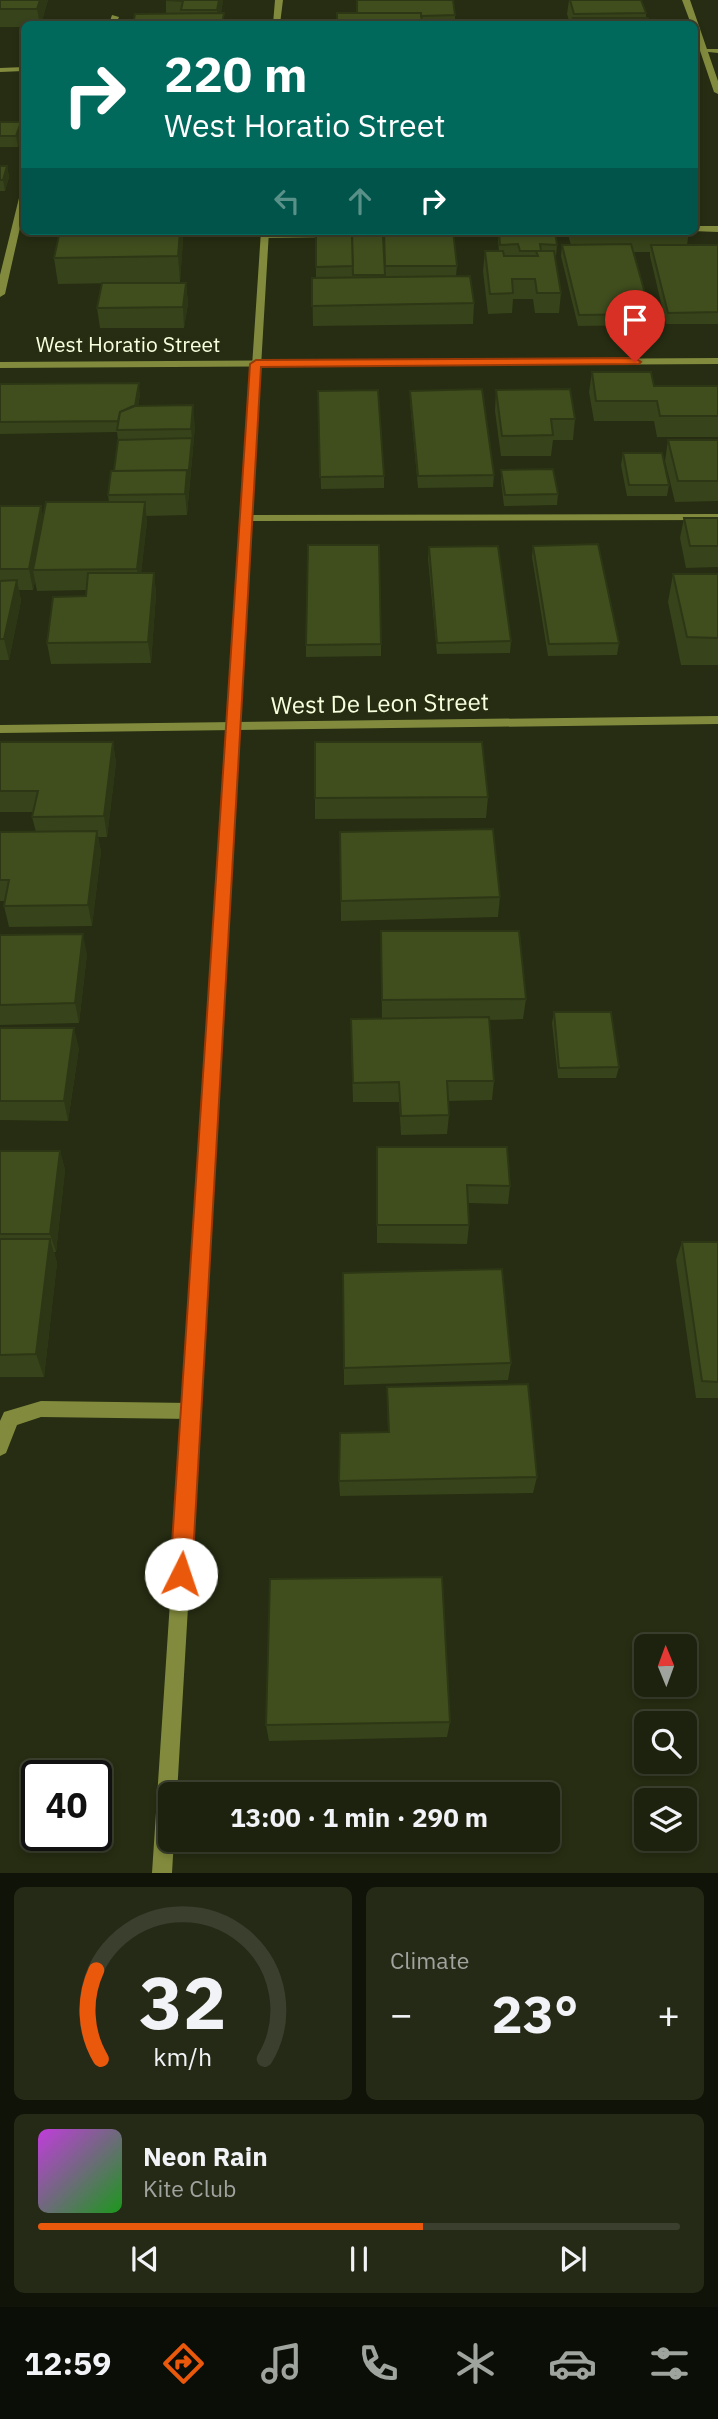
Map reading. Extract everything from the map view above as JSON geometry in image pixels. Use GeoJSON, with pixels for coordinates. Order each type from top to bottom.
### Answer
{"type":"FeatureCollection","features":[{"type":"Feature","properties":{"kind":"street"},"geometry":{"type":"LineString","coordinates":[[277,21],[279,0]]}},
{"type":"Feature","properties":{"kind":"street"},"geometry":{"type":"LineString","coordinates":[[686,0],[693,21]]}},
{"type":"Feature","properties":{"kind":"street"},"geometry":{"type":"LineString","coordinates":[[698,34],[718,92]]}},
{"type":"Feature","properties":{"kind":"street"},"geometry":{"type":"LineString","coordinates":[[704,51],[718,51]]}},
{"type":"Feature","properties":{"kind":"street"},"geometry":{"type":"LineString","coordinates":[[0,69],[21,69]]}},
{"type":"Feature","properties":{"kind":"street"},"geometry":{"type":"LineString","coordinates":[[0,294],[21,206]]}},
{"type":"Feature","properties":{"kind":"street"},"geometry":{"type":"LineString","coordinates":[[698,229],[718,229]]}},
{"type":"Feature","properties":{"kind":"street"},"geometry":{"type":"LineString","coordinates":[[162,1873],[265,235]]}},
{"type":"Feature","properties":{"kind":"street","name":"West Horatio Street"},"geometry":{"type":"LineString","coordinates":[[0,365],[718,361]]}},
{"type":"Feature","properties":{"kind":"street"},"geometry":{"type":"LineString","coordinates":[[247,518],[718,517]]}},
{"type":"Feature","properties":{"kind":"street","name":"West De Leon Street"},"geometry":{"type":"LineString","coordinates":[[0,729],[718,720]]}},
{"type":"Feature","properties":{"kind":"street"},"geometry":{"type":"LineString","coordinates":[[0,1447],[10,1418],[41,1409],[191,1411]]}},
{"type":"Feature","properties":{"kind":"building"},"geometry":{"type":"Polygon","coordinates":[[[0,0],[40,0],[37,9],[0,9],[0,0]]]}},
{"type":"Feature","properties":{"kind":"building"},"geometry":{"type":"Polygon","coordinates":[[[166,0],[219,0],[217,10],[181,10],[183,1],[166,0]]]}},
{"type":"Feature","properties":{"kind":"building"},"geometry":{"type":"Polygon","coordinates":[[[357,0],[453,0],[455,15],[357,13],[357,0]]]}},
{"type":"Feature","properties":{"kind":"building"},"geometry":{"type":"Polygon","coordinates":[[[570,0],[641,0],[646,13],[574,14],[570,0]]]}},
{"type":"Feature","properties":{"kind":"building"},"geometry":{"type":"Polygon","coordinates":[[[224,13],[223,21],[134,21],[135,14],[224,13]]]}},
{"type":"Feature","properties":{"kind":"building"},"geometry":{"type":"Polygon","coordinates":[[[337,13],[421,13],[422,21],[337,21],[337,13]]]}},
{"type":"Feature","properties":{"kind":"building"},"geometry":{"type":"Polygon","coordinates":[[[573,18],[648,18],[649,21],[574,21],[573,18]]]}},
{"type":"Feature","properties":{"kind":"building"},"geometry":{"type":"Polygon","coordinates":[[[0,122],[21,122],[16,136],[0,136],[0,122]]]}},
{"type":"Feature","properties":{"kind":"building"},"geometry":{"type":"Polygon","coordinates":[[[0,166],[7,166],[3,180],[0,180],[0,166]]]}},
{"type":"Feature","properties":{"kind":"building"},"geometry":{"type":"Polygon","coordinates":[[[59,235],[180,235],[178,256],[54,258],[59,235]]]}},
{"type":"Feature","properties":{"kind":"building"},"geometry":{"type":"Polygon","coordinates":[[[316,235],[352,235],[353,266],[316,267],[316,235]]]}},
{"type":"Feature","properties":{"kind":"building"},"geometry":{"type":"Polygon","coordinates":[[[384,235],[453,235],[457,266],[385,266],[384,235]]]}},
{"type":"Feature","properties":{"kind":"building"},"geometry":{"type":"Polygon","coordinates":[[[499,235],[556,235],[557,245],[540,244],[541,251],[520,251],[518,244],[500,245],[499,235]]]}},
{"type":"Feature","properties":{"kind":"building"},"geometry":{"type":"Polygon","coordinates":[[[352,236],[383,236],[385,275],[353,275],[352,236]]]}},
{"type":"Feature","properties":{"kind":"building"},"geometry":{"type":"Polygon","coordinates":[[[631,244],[651,314],[579,315],[562,245],[631,244]]]}},
{"type":"Feature","properties":{"kind":"building"},"geometry":{"type":"Polygon","coordinates":[[[651,245],[718,245],[718,312],[668,313],[651,245]]]}},
{"type":"Feature","properties":{"kind":"building"},"geometry":{"type":"Polygon","coordinates":[[[485,251],[503,251],[504,256],[538,256],[536,251],[554,251],[561,293],[537,293],[535,279],[512,279],[513,293],[490,294],[485,251]]]}},
{"type":"Feature","properties":{"kind":"building"},"geometry":{"type":"Polygon","coordinates":[[[470,276],[474,303],[312,306],[312,278],[470,276]]]}},
{"type":"Feature","properties":{"kind":"building"},"geometry":{"type":"Polygon","coordinates":[[[102,283],[186,283],[183,307],[97,308],[102,283]]]}},
{"type":"Feature","properties":{"kind":"building"},"geometry":{"type":"Polygon","coordinates":[[[592,372],[651,372],[654,386],[718,386],[718,416],[660,416],[657,401],[596,401],[592,372]]]}},
{"type":"Feature","properties":{"kind":"building"},"geometry":{"type":"Polygon","coordinates":[[[139,383],[135,406],[120,412],[118,421],[0,422],[0,384],[139,383]]]}},
{"type":"Feature","properties":{"kind":"building"},"geometry":{"type":"Polygon","coordinates":[[[482,389],[494,475],[418,476],[410,391],[482,389]]]}},
{"type":"Feature","properties":{"kind":"building"},"geometry":{"type":"Polygon","coordinates":[[[570,389],[575,419],[551,419],[553,435],[502,436],[496,390],[570,389]]]}},
{"type":"Feature","properties":{"kind":"building"},"geometry":{"type":"Polygon","coordinates":[[[378,390],[384,476],[320,477],[318,391],[378,390]]]}},
{"type":"Feature","properties":{"kind":"building"},"geometry":{"type":"Polygon","coordinates":[[[193,405],[191,429],[117,430],[120,412],[133,406],[193,405]]]}},
{"type":"Feature","properties":{"kind":"building"},"geometry":{"type":"Polygon","coordinates":[[[192,438],[188,479],[187,470],[114,471],[118,440],[192,438]]]}},
{"type":"Feature","properties":{"kind":"building"},"geometry":{"type":"Polygon","coordinates":[[[668,440],[718,440],[718,481],[678,481],[668,440]]]}},
{"type":"Feature","properties":{"kind":"building"},"geometry":{"type":"Polygon","coordinates":[[[623,453],[662,453],[669,485],[629,485],[623,453]]]}},
{"type":"Feature","properties":{"kind":"building"},"geometry":{"type":"Polygon","coordinates":[[[553,469],[558,494],[505,495],[501,470],[553,469]]]}},
{"type":"Feature","properties":{"kind":"building"},"geometry":{"type":"Polygon","coordinates":[[[187,470],[185,494],[108,495],[111,471],[187,470]]]}},
{"type":"Feature","properties":{"kind":"building"},"geometry":{"type":"Polygon","coordinates":[[[46,502],[145,502],[137,569],[33,570],[46,502]]]}},
{"type":"Feature","properties":{"kind":"building"},"geometry":{"type":"Polygon","coordinates":[[[0,506],[41,506],[29,569],[0,569],[0,506]]]}},
{"type":"Feature","properties":{"kind":"building"},"geometry":{"type":"Polygon","coordinates":[[[684,518],[718,518],[718,546],[690,546],[684,518]]]}},
{"type":"Feature","properties":{"kind":"building"},"geometry":{"type":"Polygon","coordinates":[[[598,544],[619,643],[549,644],[533,546],[598,544]]]}},
{"type":"Feature","properties":{"kind":"building"},"geometry":{"type":"Polygon","coordinates":[[[308,545],[379,545],[381,644],[306,645],[308,545]]]}},
{"type":"Feature","properties":{"kind":"building"},"geometry":{"type":"Polygon","coordinates":[[[498,546],[511,641],[437,643],[429,547],[498,546]]]}},
{"type":"Feature","properties":{"kind":"building"},"geometry":{"type":"Polygon","coordinates":[[[88,573],[154,573],[148,642],[47,643],[53,597],[86,596],[88,573]]]}},
{"type":"Feature","properties":{"kind":"building"},"geometry":{"type":"Polygon","coordinates":[[[673,574],[718,574],[718,638],[687,637],[673,574]]]}},
{"type":"Feature","properties":{"kind":"building"},"geometry":{"type":"Polygon","coordinates":[[[17,580],[4,639],[0,639],[0,581],[17,580]]]}},
{"type":"Feature","properties":{"kind":"building"},"geometry":{"type":"Polygon","coordinates":[[[0,742],[113,742],[104,816],[32,817],[38,791],[0,791],[0,742]]]}},
{"type":"Feature","properties":{"kind":"building"},"geometry":{"type":"Polygon","coordinates":[[[315,742],[482,742],[488,797],[315,798],[315,742]]]}},
{"type":"Feature","properties":{"kind":"building"},"geometry":{"type":"Polygon","coordinates":[[[493,829],[500,897],[341,901],[340,832],[493,829]]]}},
{"type":"Feature","properties":{"kind":"building"},"geometry":{"type":"Polygon","coordinates":[[[97,831],[88,905],[4,906],[9,880],[0,880],[0,832],[97,831]]]}},
{"type":"Feature","properties":{"kind":"building"},"geometry":{"type":"Polygon","coordinates":[[[381,931],[519,931],[526,999],[382,1000],[381,931]]]}},
{"type":"Feature","properties":{"kind":"building"},"geometry":{"type":"Polygon","coordinates":[[[83,934],[75,1003],[0,1005],[0,935],[83,934]]]}},
{"type":"Feature","properties":{"kind":"building"},"geometry":{"type":"Polygon","coordinates":[[[554,1012],[611,1012],[619,1067],[559,1068],[554,1012]]]}},
{"type":"Feature","properties":{"kind":"building"},"geometry":{"type":"Polygon","coordinates":[[[489,1017],[494,1081],[447,1081],[449,1115],[401,1116],[399,1082],[353,1083],[351,1019],[489,1017]]]}},
{"type":"Feature","properties":{"kind":"building"},"geometry":{"type":"Polygon","coordinates":[[[0,1028],[74,1028],[64,1101],[0,1101],[0,1028]]]}},
{"type":"Feature","properties":{"kind":"building"},"geometry":{"type":"Polygon","coordinates":[[[377,1147],[507,1147],[510,1186],[467,1185],[469,1225],[377,1225],[377,1147]]]}},
{"type":"Feature","properties":{"kind":"building"},"geometry":{"type":"Polygon","coordinates":[[[0,1151],[60,1151],[50,1234],[0,1234],[0,1151]]]}},
{"type":"Feature","properties":{"kind":"building"},"geometry":{"type":"Polygon","coordinates":[[[0,1239],[50,1239],[36,1354],[0,1355],[0,1239]]]}},
{"type":"Feature","properties":{"kind":"building"},"geometry":{"type":"Polygon","coordinates":[[[682,1242],[718,1242],[718,1382],[702,1381],[682,1242]]]}},
{"type":"Feature","properties":{"kind":"building"},"geometry":{"type":"Polygon","coordinates":[[[502,1269],[511,1363],[344,1368],[343,1273],[502,1269]]]}},
{"type":"Feature","properties":{"kind":"building"},"geometry":{"type":"Polygon","coordinates":[[[528,1384],[537,1477],[339,1481],[340,1433],[389,1432],[387,1387],[528,1384]]]}},
{"type":"Feature","properties":{"kind":"building"},"geometry":{"type":"Polygon","coordinates":[[[442,1577],[450,1722],[266,1725],[270,1579],[442,1577]]]}},
{"type":"Feature","properties":{"kind":"route"},"geometry":{"type":"LineString","coordinates":[[181,1574],[256,364],[635,362]]}}]}
